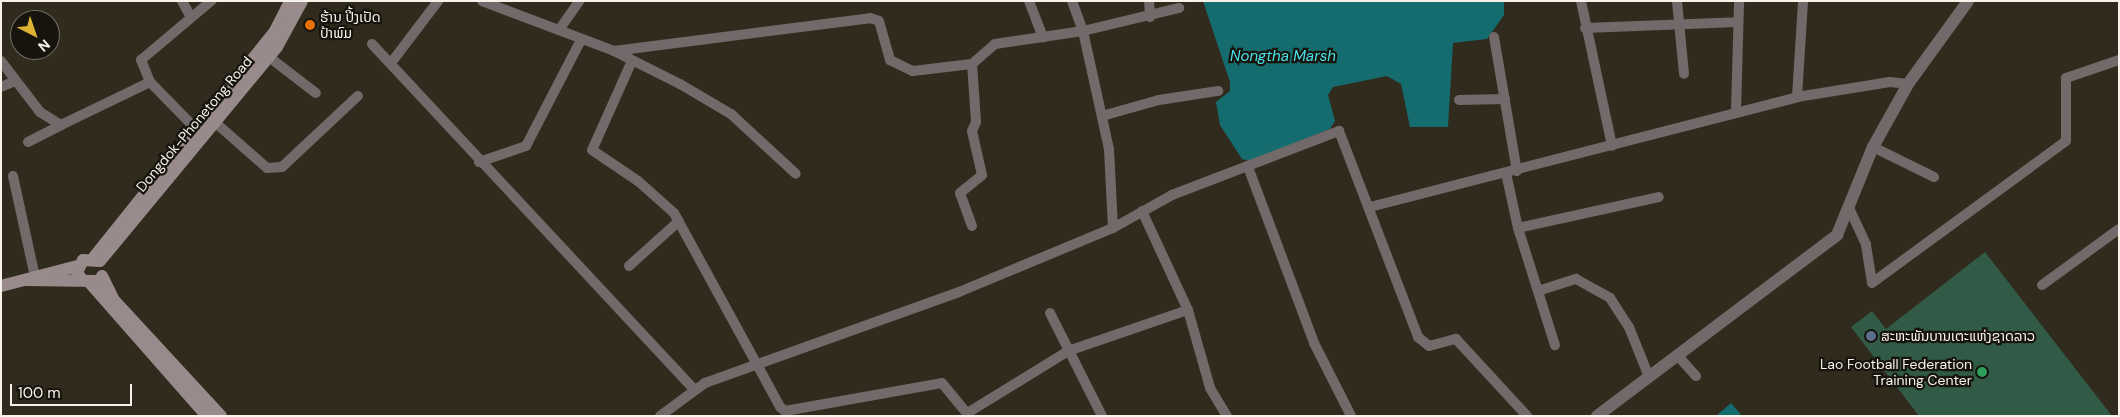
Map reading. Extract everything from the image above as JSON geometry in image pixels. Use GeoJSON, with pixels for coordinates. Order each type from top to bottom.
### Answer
{"type":"FeatureCollection","features":[{"type":"Feature","properties":{"kind":"main road","name":"Dongdok-Phonetong Road"},"geometry":{"type":"LineString","coordinates":[[30,279],[97,259],[211,119],[275,31],[290,1]]}},
{"type":"Feature","properties":{"kind":"main road","name":"Dongdok-Phonetong Road"},"geometry":{"type":"LineString","coordinates":[[97,259],[196,129],[211,119],[269,57],[290,28],[302,1]]}},
{"type":"Feature","properties":{"kind":"main road"},"geometry":{"type":"LineString","coordinates":[[97,259],[102,276],[113,298],[221,416]]}},
{"type":"Feature","properties":{"kind":"main road"},"geometry":{"type":"LineString","coordinates":[[78,266],[86,282],[208,416]]}},
{"type":"Feature","properties":{"kind":"main road"},"geometry":{"type":"LineString","coordinates":[[1,286],[30,279],[86,282],[102,276]]}},
{"type":"Feature","properties":{"kind":"street"},"geometry":{"type":"LineString","coordinates":[[182,1],[191,17]]}},
{"type":"Feature","properties":{"kind":"street"},"geometry":{"type":"LineString","coordinates":[[196,129],[150,82],[141,60],[211,1]]}},
{"type":"Feature","properties":{"kind":"street"},"geometry":{"type":"LineString","coordinates":[[390,63],[438,1]]}},
{"type":"Feature","properties":{"kind":"street"},"geometry":{"type":"LineString","coordinates":[[482,1],[614,51],[631,63],[731,114],[796,174]]}},
{"type":"Feature","properties":{"kind":"street"},"geometry":{"type":"LineString","coordinates":[[560,30],[579,1]]}},
{"type":"Feature","properties":{"kind":"street"},"geometry":{"type":"LineString","coordinates":[[1029,1],[1043,37]]}},
{"type":"Feature","properties":{"kind":"street"},"geometry":{"type":"LineString","coordinates":[[1072,1],[1083,31],[1109,149],[1113,228]]}},
{"type":"Feature","properties":{"kind":"street"},"geometry":{"type":"LineString","coordinates":[[1149,1],[1150,17]]}},
{"type":"Feature","properties":{"kind":"street"},"geometry":{"type":"LineString","coordinates":[[1581,1],[1585,28],[1612,146]]}},
{"type":"Feature","properties":{"kind":"street"},"geometry":{"type":"LineString","coordinates":[[1677,1],[1684,74]]}},
{"type":"Feature","properties":{"kind":"street"},"geometry":{"type":"LineString","coordinates":[[1736,111],[1739,1]]}},
{"type":"Feature","properties":{"kind":"street"},"geometry":{"type":"LineString","coordinates":[[1797,97],[1803,1]]}},
{"type":"Feature","properties":{"kind":"street"},"geometry":{"type":"LineString","coordinates":[[1597,416],[1814,255],[1836,235],[1850,210],[1872,147],[1908,84],[1968,1]]}},
{"type":"Feature","properties":{"kind":"street"},"geometry":{"type":"LineString","coordinates":[[614,51],[870,18],[879,22],[890,60],[897,67],[913,71],[972,64],[995,44],[1083,31],[1150,17],[1178,8]]}},
{"type":"Feature","properties":{"kind":"street"},"geometry":{"type":"LineString","coordinates":[[1585,28],[1738,22]]}},
{"type":"Feature","properties":{"kind":"street"},"geometry":{"type":"LineString","coordinates":[[1494,37],[1517,171]]}},
{"type":"Feature","properties":{"kind":"street"},"geometry":{"type":"LineString","coordinates":[[479,162],[526,146],[581,40]]}},
{"type":"Feature","properties":{"kind":"street"},"geometry":{"type":"LineString","coordinates":[[372,44],[479,162],[693,388]]}},
{"type":"Feature","properties":{"kind":"street"},"geometry":{"type":"LineString","coordinates":[[269,57],[316,93]]}},
{"type":"Feature","properties":{"kind":"street"},"geometry":{"type":"LineString","coordinates":[[1850,210],[1866,245],[1872,284],[2066,141],[2066,78],[2119,60]]}},
{"type":"Feature","properties":{"kind":"street"},"geometry":{"type":"LineString","coordinates":[[1,61],[13,82],[40,112],[61,125]]}},
{"type":"Feature","properties":{"kind":"street"},"geometry":{"type":"LineString","coordinates":[[631,63],[592,150],[638,181],[679,220],[785,411],[942,383],[969,414],[1068,351],[1188,310]]}},
{"type":"Feature","properties":{"kind":"street"},"geometry":{"type":"LineString","coordinates":[[972,64],[976,122],[972,131],[982,175],[960,194],[972,226]]}},
{"type":"Feature","properties":{"kind":"street"},"geometry":{"type":"LineString","coordinates":[[1,87],[13,82]]}},
{"type":"Feature","properties":{"kind":"street"},"geometry":{"type":"LineString","coordinates":[[28,142],[150,82]]}},
{"type":"Feature","properties":{"kind":"street"},"geometry":{"type":"LineString","coordinates":[[1370,207],[1517,171],[1736,111],[1797,97],[1890,82],[1908,84]]}},
{"type":"Feature","properties":{"kind":"street"},"geometry":{"type":"LineString","coordinates":[[1102,116],[1159,100],[1218,92]]}},
{"type":"Feature","properties":{"kind":"street"},"geometry":{"type":"LineString","coordinates":[[211,119],[267,168],[282,167],[358,96]]}},
{"type":"Feature","properties":{"kind":"street"},"geometry":{"type":"LineString","coordinates":[[1460,100],[1505,99]]}},
{"type":"Feature","properties":{"kind":"street"},"geometry":{"type":"LineString","coordinates":[[660,416],[693,388],[760,366],[959,292],[1113,228],[1142,211],[1340,131],[1418,337],[1429,346],[1456,339],[1527,416]]}},
{"type":"Feature","properties":{"kind":"street"},"geometry":{"type":"LineString","coordinates":[[1872,147],[1934,177]]}},
{"type":"Feature","properties":{"kind":"street"},"geometry":{"type":"LineString","coordinates":[[1248,167],[1314,343],[1352,416]]}},
{"type":"Feature","properties":{"kind":"street"},"geometry":{"type":"LineString","coordinates":[[1506,173],[1518,228],[1555,345]]}},
{"type":"Feature","properties":{"kind":"street"},"geometry":{"type":"LineString","coordinates":[[13,176],[30,279]]}},
{"type":"Feature","properties":{"kind":"street"},"geometry":{"type":"LineString","coordinates":[[1518,228],[1659,197]]}},
{"type":"Feature","properties":{"kind":"street"},"geometry":{"type":"LineString","coordinates":[[1142,211],[1188,310],[1210,388],[1227,416]]}},
{"type":"Feature","properties":{"kind":"street"},"geometry":{"type":"LineString","coordinates":[[630,266],[679,220]]}},
{"type":"Feature","properties":{"kind":"street"},"geometry":{"type":"LineString","coordinates":[[2042,285],[2119,229]]}},
{"type":"Feature","properties":{"kind":"street"},"geometry":{"type":"LineString","coordinates":[[1538,291],[1576,279],[1610,298],[1629,327],[1649,377]]}},
{"type":"Feature","properties":{"kind":"street"},"geometry":{"type":"LineString","coordinates":[[1050,313],[1102,416]]}},
{"type":"Feature","properties":{"kind":"street"},"geometry":{"type":"LineString","coordinates":[[1678,356],[1696,376]]}},
{"type":"Feature","properties":{"kind":"green space","name":"Lao Football Federation Training Center"},"geometry":{"type":"Polygon","coordinates":[[[1985,252],[2112,416],[1919,416],[1851,327],[1872,311],[1886,329],[1985,252]]]}},
{"type":"Feature","properties":{"kind":"water","name":"Nongtha Marsh"},"geometry":{"type":"Polygon","coordinates":[[[1203,1],[1504,1],[1504,15],[1487,39],[1453,43],[1448,127],[1410,127],[1401,84],[1387,76],[1333,87],[1328,95],[1335,121],[1330,129],[1249,161],[1242,159],[1220,125],[1216,102],[1230,91],[1230,82],[1203,1]]]}},
{"type":"Feature","properties":{"kind":"water"},"geometry":{"type":"Polygon","coordinates":[[[1731,403],[1742,416],[1716,416],[1731,403]]]}},
{"type":"Feature","properties":{"kind":"place","name":"ຮ້ານ ປີ້ງເປັດ ປ້າພົມ"},"geometry":{"type":"Point","coordinates":[310,25]}},
{"type":"Feature","properties":{"kind":"place","name":"ສະຫະພັນບານເຕະແຫ່ງຊາດລາວ"},"geometry":{"type":"Point","coordinates":[1871,336]}},
{"type":"Feature","properties":{"kind":"place","name":"Lao Football Federation Training Center"},"geometry":{"type":"Point","coordinates":[1982,372]}}]}
